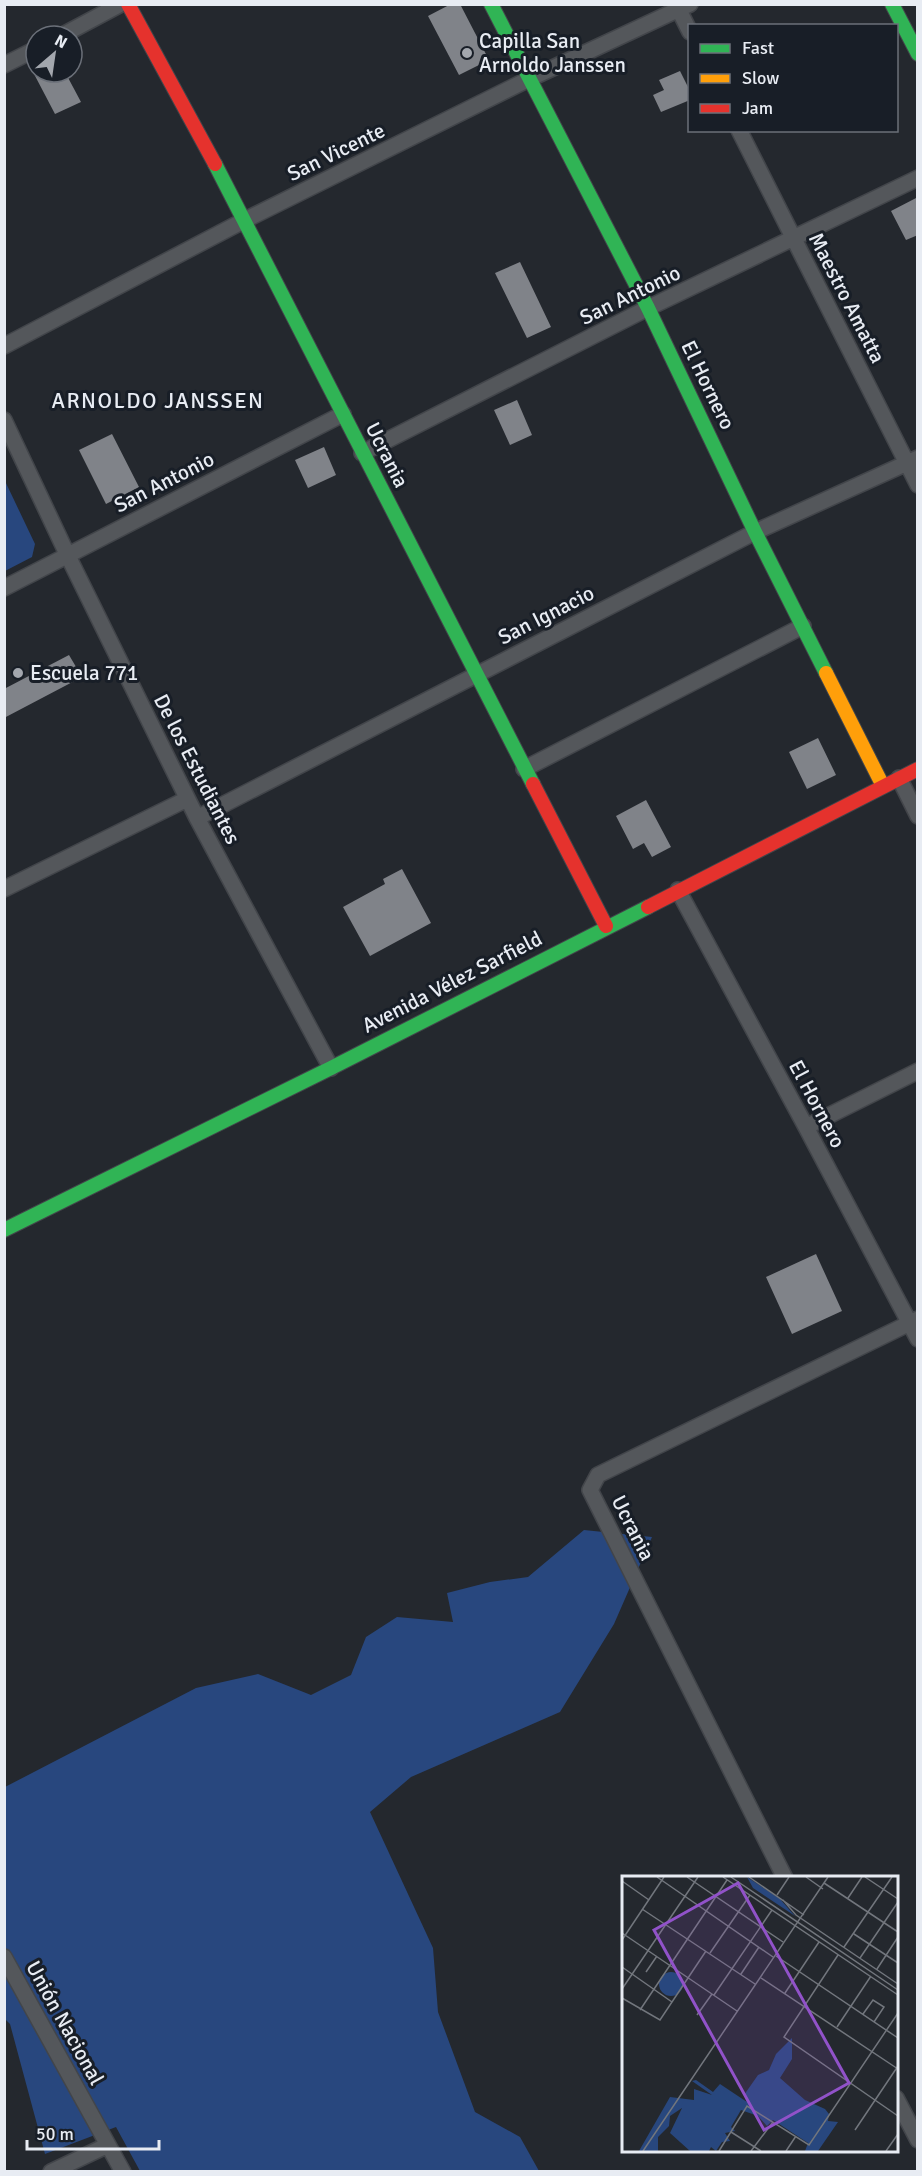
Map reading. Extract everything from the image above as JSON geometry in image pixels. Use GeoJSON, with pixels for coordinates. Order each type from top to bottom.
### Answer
{"type":"FeatureCollection","features":[{"type":"Feature","properties":{"kind":"street"},"geometry":{"type":"LineString","coordinates":[[84,24],[121,4]]}},
{"type":"Feature","properties":{"kind":"street","name":"Ucrania"},"geometry":{"type":"LineString","coordinates":[[128,4],[245,220],[606,927]]}},
{"type":"Feature","properties":{"kind":"street","name":"El Hornero"},"geometry":{"type":"LineString","coordinates":[[491,4],[648,308],[755,532],[883,786]]}},
{"type":"Feature","properties":{"kind":"street"},"geometry":{"type":"LineString","coordinates":[[892,4],[918,54]]}},
{"type":"Feature","properties":{"kind":"street"},"geometry":{"type":"LineString","coordinates":[[682,7],[688,26]]}},
{"type":"Feature","properties":{"kind":"street","name":"San Vicente"},"geometry":{"type":"LineString","coordinates":[[4,346],[245,220],[529,79],[682,7]]}},
{"type":"Feature","properties":{"kind":"street"},"geometry":{"type":"LineString","coordinates":[[4,65],[24,55]]}},
{"type":"Feature","properties":{"kind":"street","name":"Maestro Amatta"},"geometry":{"type":"LineString","coordinates":[[740,132],[793,239],[912,460],[918,485]]}},
{"type":"Feature","properties":{"kind":"street","name":"San Antonio"},"geometry":{"type":"LineString","coordinates":[[362,453],[648,308],[918,178]]}},
{"type":"Feature","properties":{"kind":"street","name":"San Antonio"},"geometry":{"type":"LineString","coordinates":[[4,588],[343,414]]}},
{"type":"Feature","properties":{"kind":"street","name":"De los Estudiantes"},"geometry":{"type":"LineString","coordinates":[[4,420],[187,799],[331,1068]]}},
{"type":"Feature","properties":{"kind":"street","name":"San Ignacio"},"geometry":{"type":"LineString","coordinates":[[197,818],[755,532],[912,460]]}},
{"type":"Feature","properties":{"kind":"street"},"geometry":{"type":"LineString","coordinates":[[524,769],[803,626]]}},
{"type":"Feature","properties":{"kind":"street","name":"Avenida Vélez Sarfield"},"geometry":{"type":"LineString","coordinates":[[4,1230],[331,1068],[918,769]]}},
{"type":"Feature","properties":{"kind":"street"},"geometry":{"type":"LineString","coordinates":[[898,778],[918,816]]}},
{"type":"Feature","properties":{"kind":"street"},"geometry":{"type":"LineString","coordinates":[[4,890],[187,799]]}},
{"type":"Feature","properties":{"kind":"street","name":"El Hornero"},"geometry":{"type":"LineString","coordinates":[[678,890],[914,1322],[918,1339]]}},
{"type":"Feature","properties":{"kind":"street"},"geometry":{"type":"LineString","coordinates":[[806,1127],[918,1071]]}},
{"type":"Feature","properties":{"kind":"street","name":"Ucrania"},"geometry":{"type":"LineString","coordinates":[[784,1876],[591,1490],[598,1475],[914,1322]]}},
{"type":"Feature","properties":{"kind":"street","name":"Unión Nacional"},"geometry":{"type":"LineString","coordinates":[[4,1957],[123,2172]]}},
{"type":"Feature","properties":{"kind":"street"},"geometry":{"type":"LineString","coordinates":[[898,2100],[918,2140]]}},
{"type":"Feature","properties":{"kind":"street"},"geometry":{"type":"LineString","coordinates":[[51,2172],[108,2145]]}},
{"type":"Feature","properties":{"kind":"shaded area"},"geometry":{"type":"Polygon","coordinates":[[[5,481],[35,544],[32,557],[5,571],[5,481]]]}},
{"type":"Feature","properties":{"kind":"shaded area"},"geometry":{"type":"Polygon","coordinates":[[[584,1530],[652,1537],[614,1624],[560,1712],[411,1777],[370,1812],[433,1948],[438,2012],[475,2112],[520,2137],[539,2171],[140,2171],[116,2127],[45,2154],[10,2024],[5,2019],[5,1787],[196,1688],[258,1674],[311,1695],[351,1675],[366,1637],[397,1617],[453,1622],[447,1593],[490,1582],[528,1577],[584,1530]]]}},
{"type":"Feature","properties":{"kind":"building"},"geometry":{"type":"Polygon","coordinates":[[[451,4],[460,4],[489,60],[459,75],[428,16],[451,4]]]}},
{"type":"Feature","properties":{"kind":"building"},"geometry":{"type":"Polygon","coordinates":[[[680,71],[688,87],[688,101],[661,112],[653,95],[664,90],[659,80],[680,71]]]}},
{"type":"Feature","properties":{"kind":"building"},"geometry":{"type":"Polygon","coordinates":[[[39,84],[71,84],[81,102],[55,114],[39,84]]]}},
{"type":"Feature","properties":{"kind":"building"},"geometry":{"type":"Polygon","coordinates":[[[918,197],[918,235],[906,240],[891,211],[918,197]]]}},
{"type":"Feature","properties":{"kind":"building"},"geometry":{"type":"Polygon","coordinates":[[[520,262],[551,327],[527,338],[495,273],[520,262]]]}},
{"type":"Feature","properties":{"kind":"building"},"geometry":{"type":"Polygon","coordinates":[[[517,400],[532,435],[510,445],[494,410],[517,400]]]}},
{"type":"Feature","properties":{"kind":"building"},"geometry":{"type":"Polygon","coordinates":[[[112,434],[139,487],[106,504],[79,450],[112,434]]]}},
{"type":"Feature","properties":{"kind":"building"},"geometry":{"type":"Polygon","coordinates":[[[324,447],[336,475],[308,488],[295,460],[324,447]]]}},
{"type":"Feature","properties":{"kind":"building"},"geometry":{"type":"Polygon","coordinates":[[[69,655],[82,677],[4,718],[4,689],[69,655]]]}},
{"type":"Feature","properties":{"kind":"building"},"geometry":{"type":"Polygon","coordinates":[[[818,738],[836,775],[807,789],[789,752],[818,738]]]}},
{"type":"Feature","properties":{"kind":"building"},"geometry":{"type":"Polygon","coordinates":[[[646,800],[671,847],[652,857],[644,843],[633,849],[616,816],[646,800]]]}},
{"type":"Feature","properties":{"kind":"building"},"geometry":{"type":"Polygon","coordinates":[[[402,869],[431,923],[370,956],[343,907],[385,884],[383,879],[402,869]]]}},
{"type":"Feature","properties":{"kind":"building"},"geometry":{"type":"Polygon","coordinates":[[[816,1254],[842,1311],[792,1334],[766,1277],[816,1254]]]}},
{"type":"Feature","properties":{"kind":"traffic: fast"},"geometry":{"type":"LineString","coordinates":[[491,4],[648,308],[755,532],[826,673]]}},
{"type":"Feature","properties":{"kind":"traffic: fast"},"geometry":{"type":"LineString","coordinates":[[892,4],[918,54]]}},
{"type":"Feature","properties":{"kind":"traffic: fast"},"geometry":{"type":"LineString","coordinates":[[215,164],[533,784]]}},
{"type":"Feature","properties":{"kind":"traffic: fast"},"geometry":{"type":"LineString","coordinates":[[4,1230],[648,907]]}},
{"type":"Feature","properties":{"kind":"traffic: slow"},"geometry":{"type":"LineString","coordinates":[[826,673],[883,786]]}},
{"type":"Feature","properties":{"kind":"traffic: jam"},"geometry":{"type":"LineString","coordinates":[[128,4],[215,164]]}},
{"type":"Feature","properties":{"kind":"traffic: jam"},"geometry":{"type":"LineString","coordinates":[[648,907],[918,769]]}},
{"type":"Feature","properties":{"kind":"traffic: jam"},"geometry":{"type":"LineString","coordinates":[[533,784],[606,926]]}},
{"type":"Feature","properties":{"kind":"place","name":"Capilla San Arnoldo Janssen"},"geometry":{"type":"Point","coordinates":[467,53]}},
{"type":"Feature","properties":{"kind":"place","name":"Escuela 771"},"geometry":{"type":"Point","coordinates":[18,673]}},
{"type":"Feature","properties":{"kind":"district","name":"ARNOLDO JANSSEN"},"geometry":{"type":"Point","coordinates":[158,400]}}]}
